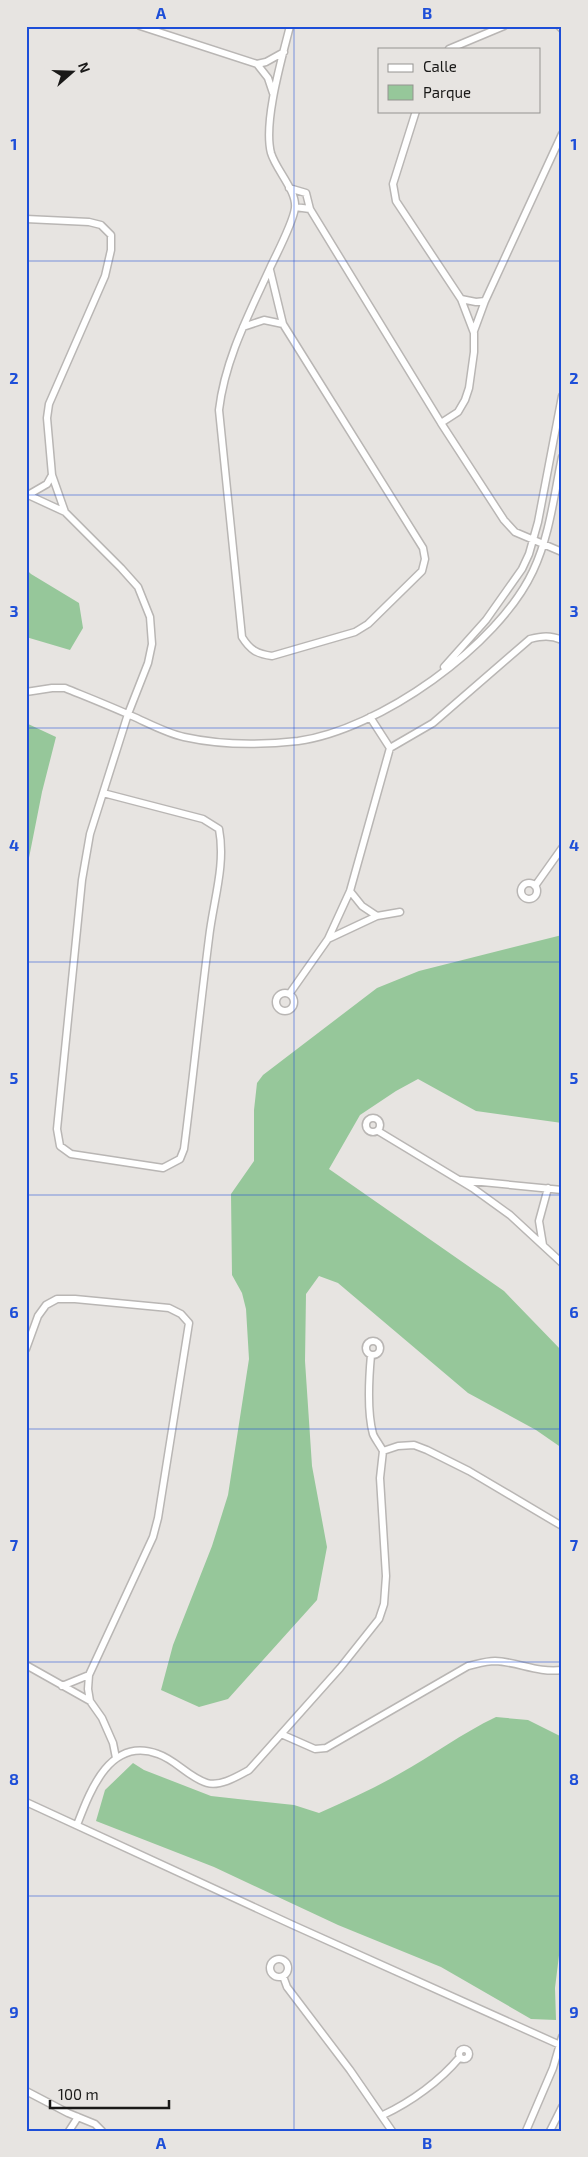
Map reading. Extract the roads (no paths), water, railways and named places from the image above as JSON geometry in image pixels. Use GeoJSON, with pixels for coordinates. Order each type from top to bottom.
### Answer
{"type":"FeatureCollection","features":[{"type":"Feature","properties":{"kind":"street"},"geometry":{"type":"LineString","coordinates":[[140,26],[257,64],[266,62],[284,52]]}},
{"type":"Feature","properties":{"kind":"street"},"geometry":{"type":"LineString","coordinates":[[270,270],[283,324],[423,548],[425,559],[422,571],[368,624],[356,632],[272,656],[259,654],[249,647],[242,637],[219,410],[221,388],[243,327],[270,270],[295,207],[289,188],[271,154],[269,140],[274,95],[290,26]]}},
{"type":"Feature","properties":{"kind":"street"},"geometry":{"type":"LineString","coordinates":[[451,48],[504,26]]}},
{"type":"Feature","properties":{"kind":"street"},"geometry":{"type":"LineString","coordinates":[[257,64],[268,78],[274,95]]}},
{"type":"Feature","properties":{"kind":"street"},"geometry":{"type":"LineString","coordinates":[[416,112],[392,184],[394,195],[396,201],[461,299],[474,333]]}},
{"type":"Feature","properties":{"kind":"street"},"geometry":{"type":"LineString","coordinates":[[441,423],[458,412],[465,400],[469,388],[474,352],[474,333],[485,301],[562,134]]}},
{"type":"Feature","properties":{"kind":"street"},"geometry":{"type":"LineString","coordinates":[[289,188],[306,193],[310,210],[441,423],[504,520],[515,532],[562,552]]}},
{"type":"Feature","properties":{"kind":"street"},"geometry":{"type":"LineString","coordinates":[[295,207],[310,210]]}},
{"type":"Feature","properties":{"kind":"street"},"geometry":{"type":"LineString","coordinates":[[26,219],[89,222],[101,226],[111,235],[111,250],[106,276],[49,404],[47,418],[52,475],[65,512]]}},
{"type":"Feature","properties":{"kind":"street"},"geometry":{"type":"LineString","coordinates":[[461,299],[476,302],[485,301]]}},
{"type":"Feature","properties":{"kind":"street"},"geometry":{"type":"LineString","coordinates":[[243,327],[264,320],[283,324]]}},
{"type":"Feature","properties":{"kind":"street"},"geometry":{"type":"LineString","coordinates":[[435,677],[486,620],[522,569],[534,540],[562,396]]}},
{"type":"Feature","properties":{"kind":"street"},"geometry":{"type":"LineString","coordinates":[[26,692],[65,688],[184,737],[256,743],[299,740],[354,725],[435,677],[466,655],[488,634],[532,573],[544,544],[562,457]]}},
{"type":"Feature","properties":{"kind":"street"},"geometry":{"type":"LineString","coordinates":[[27,495],[47,484],[52,475]]}},
{"type":"Feature","properties":{"kind":"street"},"geometry":{"type":"LineString","coordinates":[[27,495],[65,512],[138,587],[150,617],[152,644],[148,663],[128,714],[90,834],[82,880],[57,1129],[60,1146],[71,1154],[163,1168],[180,1159],[184,1149],[205,968],[212,912],[220,870],[222,844],[219,829],[203,819],[103,793]]}},
{"type":"Feature","properties":{"kind":"street"},"geometry":{"type":"LineString","coordinates":[[290,993],[328,939],[350,891],[390,748],[433,724],[530,640],[544,636],[553,636],[562,640]]}},
{"type":"Feature","properties":{"kind":"street"},"geometry":{"type":"LineString","coordinates":[[370,717],[390,748]]}},
{"type":"Feature","properties":{"kind":"street"},"geometry":{"type":"LineString","coordinates":[[535,886],[562,848]]}},
{"type":"Feature","properties":{"kind":"street"},"geometry":{"type":"LineString","coordinates":[[350,891],[362,906],[377,916]]}},
{"type":"Feature","properties":{"kind":"street"},"geometry":{"type":"LineString","coordinates":[[328,939],[377,916],[400,912]]}},
{"type":"Feature","properties":{"kind":"street"},"geometry":{"type":"LineString","coordinates":[[378,1130],[424,1160],[458,1179],[510,1215],[562,1263]]}},
{"type":"Feature","properties":{"kind":"street"},"geometry":{"type":"LineString","coordinates":[[458,1179],[562,1190]]}},
{"type":"Feature","properties":{"kind":"street"},"geometry":{"type":"LineString","coordinates":[[544,1246],[539,1221],[548,1188]]}},
{"type":"Feature","properties":{"kind":"street"},"geometry":{"type":"LineString","coordinates":[[26,1349],[38,1316],[46,1305],[57,1299],[169,1308],[181,1314],[189,1323],[169,1456],[153,1537],[89,1675],[88,1689],[90,1701],[102,1718],[113,1742],[116,1758]]}},
{"type":"Feature","properties":{"kind":"street"},"geometry":{"type":"LineString","coordinates":[[78,1825],[88,1796],[97,1778],[116,1758],[135,1751],[157,1753],[174,1762],[191,1776],[208,1784],[228,1781],[249,1770],[379,1619],[384,1604],[386,1576],[380,1478],[383,1451],[374,1434],[371,1413],[369,1376],[371,1355]]}},
{"type":"Feature","properties":{"kind":"street"},"geometry":{"type":"LineString","coordinates":[[383,1451],[398,1446],[414,1445],[427,1450],[562,1526]]}},
{"type":"Feature","properties":{"kind":"street"},"geometry":{"type":"LineString","coordinates":[[281,1734],[315,1748],[326,1748],[460,1671],[482,1663],[496,1661],[547,1672],[562,1670]]}},
{"type":"Feature","properties":{"kind":"street"},"geometry":{"type":"LineString","coordinates":[[26,1665],[90,1701]]}},
{"type":"Feature","properties":{"kind":"street"},"geometry":{"type":"LineString","coordinates":[[62,1686],[89,1675]]}},
{"type":"Feature","properties":{"kind":"street"},"geometry":{"type":"LineString","coordinates":[[26,1802],[286,1922],[560,2045]]}},
{"type":"Feature","properties":{"kind":"street"},"geometry":{"type":"LineString","coordinates":[[283,1976],[286,1987],[383,2115],[392,2131]]}},
{"type":"Feature","properties":{"kind":"street"},"geometry":{"type":"LineString","coordinates":[[526,2131],[552,2068],[562,2037]]}},
{"type":"Feature","properties":{"kind":"street"},"geometry":{"type":"LineString","coordinates":[[383,2115],[407,2102],[453,2065],[460,2057]]}},
{"type":"Feature","properties":{"kind":"street"},"geometry":{"type":"LineString","coordinates":[[26,2092],[95,2124],[102,2131]]}},
{"type":"Feature","properties":{"kind":"street"},"geometry":{"type":"LineString","coordinates":[[550,2131],[562,2107]]}},
{"type":"Feature","properties":{"kind":"street"},"geometry":{"type":"LineString","coordinates":[[69,2131],[78,2117]]}}]}
